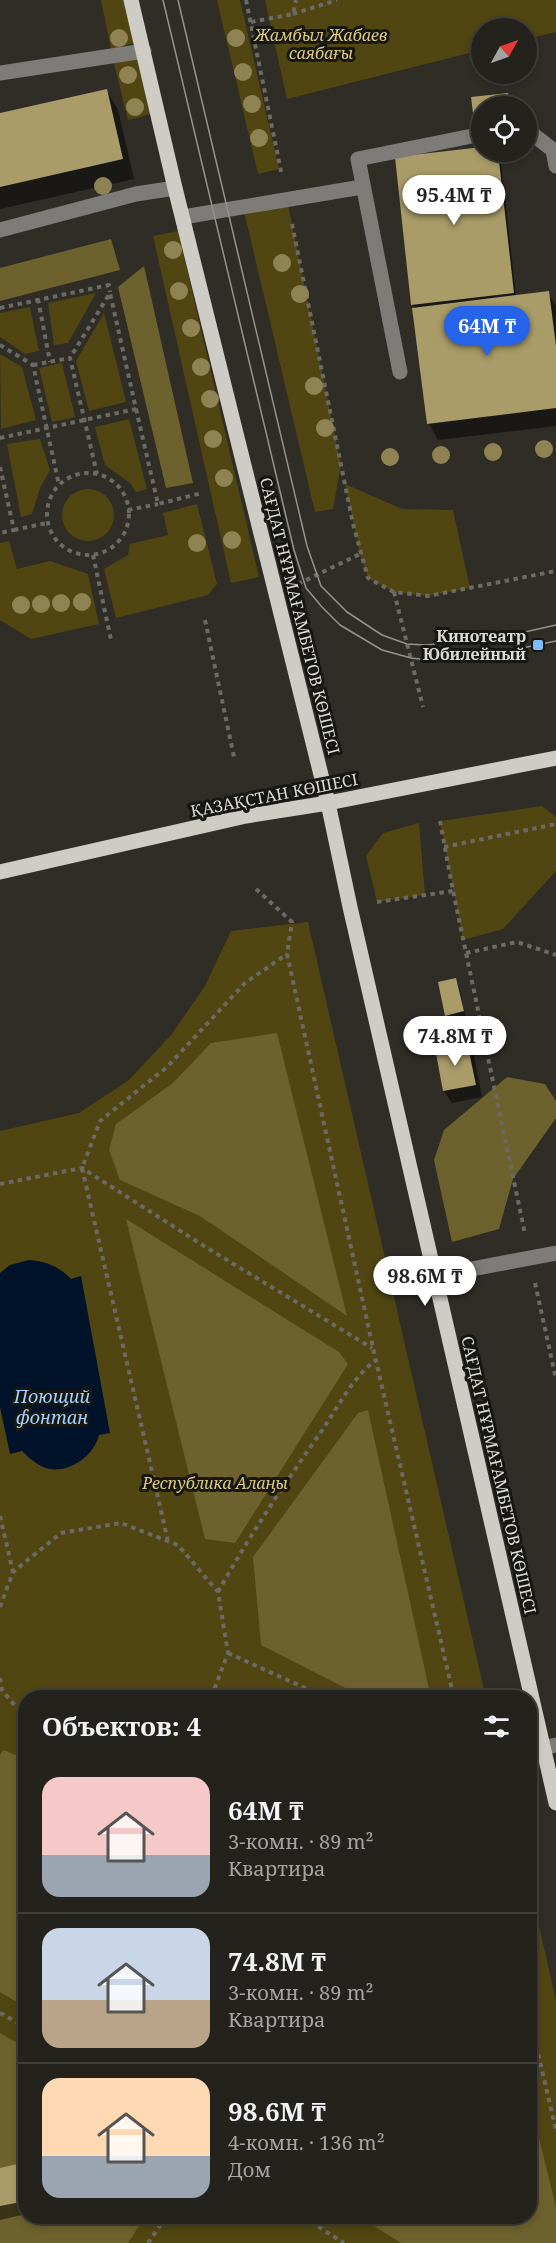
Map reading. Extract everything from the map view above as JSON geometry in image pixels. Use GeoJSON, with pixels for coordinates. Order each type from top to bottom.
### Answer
{"type":"FeatureCollection","features":[{"type":"Feature","properties":{"kind":"main road","name":"САҒДАТ НҰРМАҒАМБЕТОВ КӨШЕСІ"},"geometry":{"type":"LineString","coordinates":[[131,0],[175,188],[328,803],[435,1276],[536,1690]]}},
{"type":"Feature","properties":{"kind":"main road","name":"ҚАЗАҚСТАН КӨШЕСІ"},"geometry":{"type":"LineString","coordinates":[[0,872],[246,816],[328,803],[556,758]]}},
{"type":"Feature","properties":{"kind":"main road","name":"САҒДАТ НҰРМАҒАМБЕТОВ КӨШЕСІ"},"geometry":{"type":"LineString","coordinates":[[537,1694],[550,1747],[556,1803]]}},
{"type":"Feature","properties":{"kind":"lane"},"geometry":{"type":"LineString","coordinates":[[0,73],[144,51]]}},
{"type":"Feature","properties":{"kind":"lane"},"geometry":{"type":"LineString","coordinates":[[537,135],[555,145],[556,166]]}},
{"type":"Feature","properties":{"kind":"lane"},"geometry":{"type":"LineString","coordinates":[[400,372],[358,159],[471,136]]}},
{"type":"Feature","properties":{"kind":"lane"},"geometry":{"type":"LineString","coordinates":[[183,217],[362,187]]}},
{"type":"Feature","properties":{"kind":"lane"},"geometry":{"type":"LineString","coordinates":[[0,230],[136,194],[175,188]]}},
{"type":"Feature","properties":{"kind":"lane"},"geometry":{"type":"LineString","coordinates":[[435,1276],[556,1252]]}},
{"type":"Feature","properties":{"kind":"path"},"geometry":{"type":"LineString","coordinates":[[246,0],[360,554],[368,578],[394,591],[428,596],[556,571]]}},
{"type":"Feature","properties":{"kind":"path"},"geometry":{"type":"LineString","coordinates":[[292,14],[296,0]]}},
{"type":"Feature","properties":{"kind":"path"},"geometry":{"type":"LineString","coordinates":[[251,22],[292,14],[337,0]]}},
{"type":"Feature","properties":{"kind":"path"},"geometry":{"type":"LineString","coordinates":[[0,308],[109,285],[158,504]]}},
{"type":"Feature","properties":{"kind":"path"},"geometry":{"type":"LineString","coordinates":[[97,474],[70,358],[110,293]]}},
{"type":"Feature","properties":{"kind":"path"},"geometry":{"type":"LineString","coordinates":[[38,300],[50,362]]}},
{"type":"Feature","properties":{"kind":"path"},"geometry":{"type":"LineString","coordinates":[[0,345],[33,365],[70,358]]}},
{"type":"Feature","properties":{"kind":"path"},"geometry":{"type":"LineString","coordinates":[[33,365],[59,485]]}},
{"type":"Feature","properties":{"kind":"path"},"geometry":{"type":"LineString","coordinates":[[0,438],[136,409]]}},
{"type":"Feature","properties":{"kind":"path"},"geometry":{"type":"LineString","coordinates":[[0,467],[14,530]]}},
{"type":"Feature","properties":{"kind":"path"},"geometry":{"type":"LineString","coordinates":[[78,474],[97,474],[107,477],[118,486],[126,498],[127,527],[121,539],[110,549],[82,556],[68,551],[57,543],[49,531],[48,502],[54,489],[65,479],[78,474]]}},
{"type":"Feature","properties":{"kind":"path"},"geometry":{"type":"LineString","coordinates":[[128,510],[202,494]]}},
{"type":"Feature","properties":{"kind":"path"},"geometry":{"type":"LineString","coordinates":[[0,533],[47,523]]}},
{"type":"Feature","properties":{"kind":"path"},"geometry":{"type":"LineString","coordinates":[[295,585],[360,554]]}},
{"type":"Feature","properties":{"kind":"path"},"geometry":{"type":"LineString","coordinates":[[93,555],[111,640]]}},
{"type":"Feature","properties":{"kind":"path"},"geometry":{"type":"LineString","coordinates":[[394,591],[423,707]]}},
{"type":"Feature","properties":{"kind":"path"},"geometry":{"type":"LineString","coordinates":[[205,620],[234,757]]}},
{"type":"Feature","properties":{"kind":"path"},"geometry":{"type":"LineString","coordinates":[[440,821],[556,1379]]}},
{"type":"Feature","properties":{"kind":"path"},"geometry":{"type":"LineString","coordinates":[[444,847],[556,824]]}},
{"type":"Feature","properties":{"kind":"path"},"geometry":{"type":"LineString","coordinates":[[256,889],[292,922],[287,954],[373,1348],[452,1690]]}},
{"type":"Feature","properties":{"kind":"path"},"geometry":{"type":"LineString","coordinates":[[377,902],[453,891]]}},
{"type":"Feature","properties":{"kind":"path"},"geometry":{"type":"LineString","coordinates":[[466,953],[517,942],[556,955]]}},
{"type":"Feature","properties":{"kind":"path"},"geometry":{"type":"LineString","coordinates":[[168,1541],[82,1168],[100,1120],[167,1067],[245,983],[287,954]]}},
{"type":"Feature","properties":{"kind":"path"},"geometry":{"type":"LineString","coordinates":[[0,1184],[82,1168],[373,1348]]}},
{"type":"Feature","properties":{"kind":"path"},"geometry":{"type":"LineString","coordinates":[[218,1592],[235,1561],[363,1370],[376,1360]]}},
{"type":"Feature","properties":{"kind":"path"},"geometry":{"type":"LineString","coordinates":[[0,1516],[13,1572]]}},
{"type":"Feature","properties":{"kind":"path"},"geometry":{"type":"LineString","coordinates":[[0,1607],[13,1572],[61,1533],[121,1523],[168,1541],[178,1545],[218,1592],[228,1653],[214,1690]]}},
{"type":"Feature","properties":{"kind":"path"},"geometry":{"type":"LineString","coordinates":[[228,1653],[309,1690]]}},
{"type":"Feature","properties":{"kind":"path"},"geometry":{"type":"LineString","coordinates":[[0,1678],[1,1693],[18,1711]]}},
{"type":"Feature","properties":{"kind":"path"},"geometry":{"type":"LineString","coordinates":[[0,2013],[18,2023]]}},
{"type":"Feature","properties":{"kind":"path"},"geometry":{"type":"LineString","coordinates":[[537,2049],[556,2130]]}},
{"type":"Feature","properties":{"kind":"path"},"geometry":{"type":"LineString","coordinates":[[148,2243],[161,2224]]}},
{"type":"Feature","properties":{"kind":"path"},"geometry":{"type":"LineString","coordinates":[[314,2224],[344,2243]]}},
{"type":"Feature","properties":{"kind":"green space"},"geometry":{"type":"Polygon","coordinates":[[[101,0],[125,0],[135,43],[111,49],[101,0]]]}},
{"type":"Feature","properties":{"kind":"green space"},"geometry":{"type":"Polygon","coordinates":[[[217,0],[240,0],[279,169],[258,174],[217,0]]]}},
{"type":"Feature","properties":{"kind":"green space","name":"Жамбыл Жабаев саябағы"},"geometry":{"type":"Polygon","coordinates":[[[265,0],[556,0],[556,32],[537,37],[537,18],[471,18],[471,53],[287,99],[265,0]]]}},
{"type":"Feature","properties":{"kind":"green space"},"geometry":{"type":"Polygon","coordinates":[[[139,58],[151,114],[128,120],[114,63],[139,58]]]}},
{"type":"Feature","properties":{"kind":"green space"},"geometry":{"type":"Polygon","coordinates":[[[287,200],[341,465],[333,509],[315,512],[243,207],[287,200]]]}},
{"type":"Feature","properties":{"kind":"green space"},"geometry":{"type":"Polygon","coordinates":[[[178,231],[259,577],[231,583],[153,236],[178,231]]]}},
{"type":"Feature","properties":{"kind":"green space"},"geometry":{"type":"Polygon","coordinates":[[[111,239],[120,270],[0,301],[0,268],[111,239]]]}},
{"type":"Feature","properties":{"kind":"green space"},"geometry":{"type":"Polygon","coordinates":[[[144,266],[193,483],[166,488],[118,287],[144,266]]]}},
{"type":"Feature","properties":{"kind":"green space"},"geometry":{"type":"Polygon","coordinates":[[[96,293],[68,343],[54,345],[48,303],[96,293]]]}},
{"type":"Feature","properties":{"kind":"green space"},"geometry":{"type":"Polygon","coordinates":[[[30,307],[39,351],[25,354],[0,337],[0,313],[30,307]]]}},
{"type":"Feature","properties":{"kind":"green space"},"geometry":{"type":"Polygon","coordinates":[[[104,313],[126,402],[89,411],[76,361],[104,313]]]}},
{"type":"Feature","properties":{"kind":"green space"},"geometry":{"type":"Polygon","coordinates":[[[0,354],[22,367],[36,420],[1,429],[0,354]]]}},
{"type":"Feature","properties":{"kind":"green space"},"geometry":{"type":"Polygon","coordinates":[[[62,363],[75,417],[52,422],[39,368],[62,363]]]}},
{"type":"Feature","properties":{"kind":"green space"},"geometry":{"type":"Polygon","coordinates":[[[129,419],[147,489],[136,492],[130,483],[105,465],[95,427],[129,419]]]}},
{"type":"Feature","properties":{"kind":"green space"},"geometry":{"type":"Polygon","coordinates":[[[40,439],[50,470],[40,488],[32,514],[21,517],[7,444],[40,439]]]}},
{"type":"Feature","properties":{"kind":"green space"},"geometry":{"type":"Polygon","coordinates":[[[345,484],[402,509],[453,510],[470,588],[428,596],[394,592],[368,578],[360,554],[345,484]]]}},
{"type":"Feature","properties":{"kind":"green space"},"geometry":{"type":"Polygon","coordinates":[[[88,489],[102,493],[110,501],[114,515],[110,529],[102,537],[88,541],[74,537],[66,529],[62,515],[66,501],[74,493],[88,489]]]}},
{"type":"Feature","properties":{"kind":"green space"},"geometry":{"type":"Polygon","coordinates":[[[197,504],[217,584],[208,595],[116,618],[104,569],[128,555],[130,544],[168,535],[163,513],[197,504]]]}},
{"type":"Feature","properties":{"kind":"green space"},"geometry":{"type":"Polygon","coordinates":[[[9,541],[17,569],[50,561],[88,574],[99,624],[31,639],[0,620],[0,543],[9,541]]]}},
{"type":"Feature","properties":{"kind":"green space"},"geometry":{"type":"Polygon","coordinates":[[[542,806],[556,817],[556,871],[503,929],[463,940],[440,821],[542,806]]]}},
{"type":"Feature","properties":{"kind":"green space"},"geometry":{"type":"Polygon","coordinates":[[[419,823],[425,895],[377,902],[366,856],[383,833],[419,823]]]}},
{"type":"Feature","properties":{"kind":"green space","name":"Республика Алаңы"},"geometry":{"type":"Polygon","coordinates":[[[308,922],[484,1690],[18,1690],[18,2224],[537,2224],[537,1917],[556,2001],[556,2243],[0,2243],[0,1131],[79,1113],[129,1080],[171,1035],[205,986],[231,931],[308,922]]]}},
{"type":"Feature","properties":{"kind":"green space"},"geometry":{"type":"Polygon","coordinates":[[[277,1033],[347,1316],[200,1216],[120,1180],[109,1150],[116,1124],[173,1083],[211,1043],[277,1033]]]}},
{"type":"Feature","properties":{"kind":"green space"},"geometry":{"type":"Polygon","coordinates":[[[507,1077],[545,1084],[556,1101],[556,1118],[513,1179],[499,1229],[452,1242],[434,1160],[444,1130],[507,1077]]]}},
{"type":"Feature","properties":{"kind":"green space"},"geometry":{"type":"Polygon","coordinates":[[[126,1219],[339,1352],[348,1364],[235,1543],[205,1539],[126,1219]]]}},
{"type":"Feature","properties":{"kind":"green space"},"geometry":{"type":"Polygon","coordinates":[[[368,1410],[429,1690],[349,1690],[261,1645],[253,1557],[358,1413],[368,1410]]]}},
{"type":"Feature","properties":{"kind":"green space"},"geometry":{"type":"Polygon","coordinates":[[[3,1750],[18,1756],[18,2003],[0,1992],[0,1755],[3,1750]]]}},
{"type":"Feature","properties":{"kind":"green space"},"geometry":{"type":"Polygon","coordinates":[[[0,2033],[18,2043],[18,2224],[140,2224],[128,2243],[0,2243],[0,2033]]]}},
{"type":"Feature","properties":{"kind":"green space"},"geometry":{"type":"Polygon","coordinates":[[[537,2130],[556,2207],[556,2243],[401,2243],[371,2224],[537,2224],[537,2130]]]}},
{"type":"Feature","properties":{"kind":"water","name":"Поющий фонтан"},"geometry":{"type":"Polygon","coordinates":[[[29,1260],[52,1265],[71,1279],[81,1276],[110,1433],[99,1435],[86,1457],[63,1469],[43,1467],[22,1451],[10,1454],[0,1407],[0,1273],[10,1265],[29,1260]]]}},
{"type":"Feature","properties":{"kind":"building"},"geometry":{"type":"Polygon","coordinates":[[[107,89],[123,159],[0,187],[0,113],[107,89]]]}},
{"type":"Feature","properties":{"kind":"building"},"geometry":{"type":"Polygon","coordinates":[[[508,93],[508,96],[480,96],[508,93]]]}},
{"type":"Feature","properties":{"kind":"building"},"geometry":{"type":"Polygon","coordinates":[[[471,148],[471,162],[499,162],[514,293],[411,305],[395,157],[471,148]]]}},
{"type":"Feature","properties":{"kind":"building"},"geometry":{"type":"Polygon","coordinates":[[[549,291],[556,346],[556,408],[427,424],[412,308],[549,291]]]}},
{"type":"Feature","properties":{"kind":"building"},"geometry":{"type":"Polygon","coordinates":[[[456,978],[464,1011],[445,1016],[438,982],[456,978]]]}},
{"type":"Feature","properties":{"kind":"building"},"geometry":{"type":"Polygon","coordinates":[[[467,1042],[476,1085],[443,1091],[435,1048],[467,1042]]]}},
{"type":"Feature","properties":{"kind":"building"},"geometry":{"type":"Polygon","coordinates":[[[18,2164],[18,2203],[0,2206],[0,2168],[18,2164]]]}},
{"type":"Feature","properties":{"kind":"tram line"},"geometry":{"type":"LineString","coordinates":[[163,0],[294,550],[306,588],[340,625],[382,650],[411,658],[429,660],[493,654],[556,641]]}},
{"type":"Feature","properties":{"kind":"tram line"},"geometry":{"type":"LineString","coordinates":[[178,0],[307,546],[321,586],[347,612],[382,635],[407,644],[426,645],[489,640],[556,625]]}},
{"type":"Feature","properties":{"kind":"place","name":"Кинотеатр Юбилейный"},"geometry":{"type":"Point","coordinates":[538,645]}}]}
